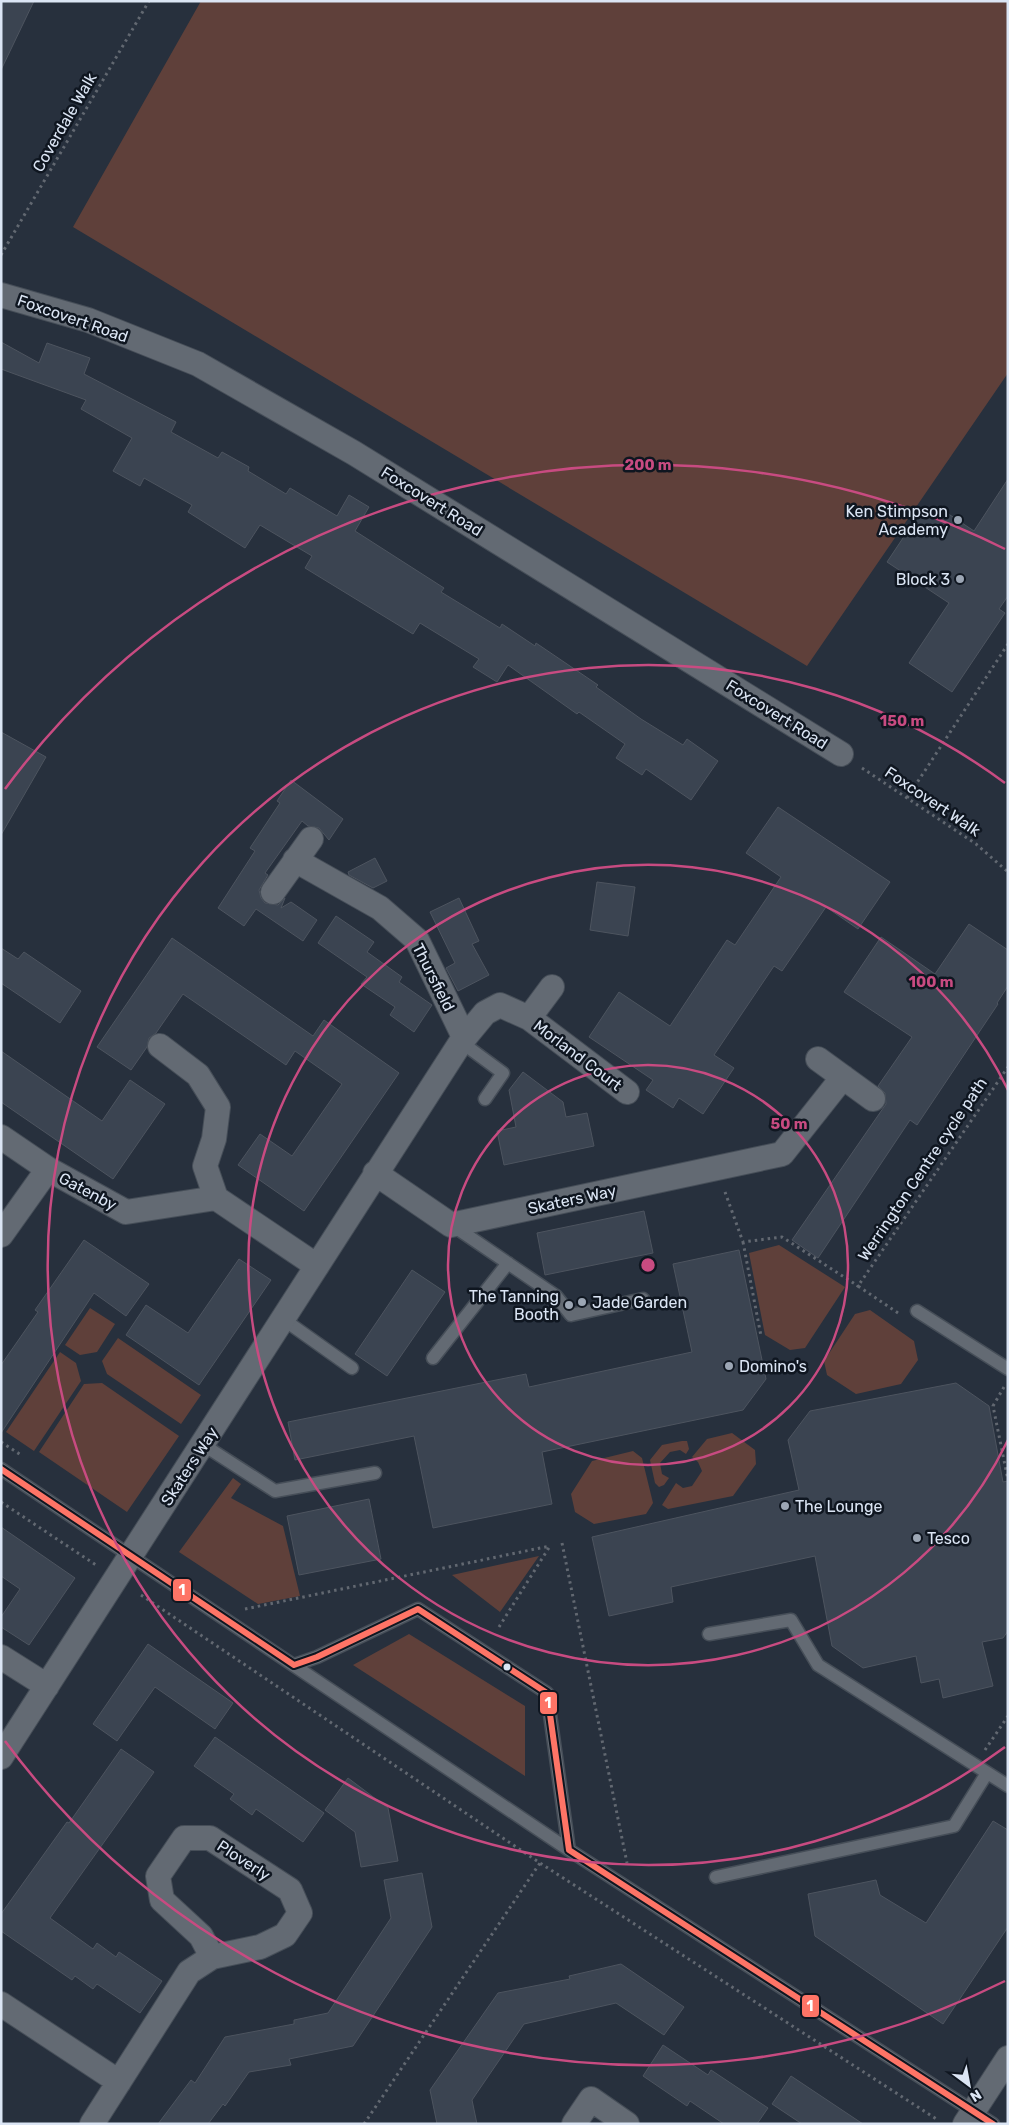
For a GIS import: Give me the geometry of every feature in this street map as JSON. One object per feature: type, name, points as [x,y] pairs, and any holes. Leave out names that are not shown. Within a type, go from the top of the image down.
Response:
[{"type":"street","name":"Foxcovert Road","points":[[1,295],[88,320],[198,364],[354,453],[841,754]]},
{"type":"street","points":[[273,892],[311,839]]},
{"type":"street","name":"Thursfield","points":[[295,860],[380,908],[417,940],[462,1040]]},
{"type":"street","name":"Morland Court","points":[[529,1018],[552,987]]},
{"type":"street","name":"Skaters Way","points":[[1,1757],[462,1040],[485,1013],[500,1005]]},
{"type":"street","name":"Morland Court","points":[[500,1005],[529,1018],[627,1092]]},
{"type":"street","points":[[160,1046],[198,1075],[218,1107],[214,1139],[206,1166],[216,1198],[317,1266]]},
{"type":"street","points":[[818,1058],[873,1099]]},
{"type":"street","name":"Skaters Way","points":[[451,1225],[782,1154],[843,1077]]},
{"type":"street","name":"Gatenby","points":[[1,1137],[48,1169],[126,1212],[216,1198]]},
{"type":"street","name":"Gatenby","points":[[1,1235],[48,1169]]},
{"type":"street","points":[[376,1173],[451,1225]]},
{"type":"street","points":[[1,1657],[47,1686]]},
{"type":"street","name":"Ploverly","points":[[92,2124],[189,1972],[212,1956],[260,1947],[285,1935],[300,1913],[290,1890],[210,1838],[184,1838],[158,1876],[162,1900],[201,1936],[212,1956]]},
{"type":"street","points":[[1,2004],[119,2082]]},
{"type":"street","points":[[969,2117],[1008,2058]]},
{"type":"street","points":[[574,2124],[590,2099],[627,2124]]},
{"type":"lane","points":[[462,1040],[503,1073],[486,1099]]},
{"type":"lane","points":[[451,1225],[556,1296],[571,1315],[643,1299]]},
{"type":"lane","points":[[433,1358],[508,1263]]},
{"type":"lane","points":[[917,1311],[1008,1369]]},
{"type":"lane","points":[[283,1319],[352,1368]]},
{"type":"lane","points":[[202,1444],[275,1491],[375,1473]]},
{"type":"lane","points":[[1,1469],[969,2117],[993,2124]]},
{"type":"lane","points":[[294,1665],[317,1657],[418,1609],[547,1693],[569,1850]]},
{"type":"lane","points":[[709,1634],[791,1620],[818,1665],[1008,1786]]},
{"type":"lane","points":[[716,1877],[954,1826],[987,1773]]},
{"type":"path","name":"Coverdale Walk","points":[[1,255],[149,1]]},
{"type":"path","points":[[907,798],[1008,644]]},
{"type":"path","name":"Foxcovert Walk","points":[[841,754],[976,844],[1008,872]]},
{"type":"path","name":"Werrington Centre cycle path","points":[[743,1242],[782,1237],[857,1288],[1008,1067]]},
{"type":"path","points":[[716,1168],[743,1242],[761,1336]]},
{"type":"path","points":[[1006,1384],[994,1406],[1008,1480]]},
{"type":"path","points":[[1,1502],[99,1567]]},
{"type":"path","points":[[562,1543],[627,1863]]},
{"type":"path","points":[[245,1609],[550,1546],[499,1627]]},
{"type":"path","points":[[141,1595],[540,1863],[938,2120]]},
{"type":"path","points":[[976,1765],[1008,1716]]},
{"type":"path","points":[[364,2124],[540,1863]]},
{"type":"shaded area","points":[[201,1],[1008,1],[1008,373],[807,666],[73,227]]},
{"type":"shaded area","points":[[779,1245],[845,1287],[805,1348],[790,1350],[765,1335],[749,1253]]},
{"type":"shaded area","points":[[90,1308],[115,1324],[97,1352],[80,1355],[65,1345]]},
{"type":"shaded area","points":[[870,1310],[914,1341],[918,1360],[901,1384],[856,1394],[827,1375],[824,1361],[855,1314]]},
{"type":"shaded area","points":[[118,1338],[201,1395],[181,1424],[107,1374],[102,1361]]},
{"type":"shaded area","points":[[60,1352],[76,1363],[81,1381],[34,1451],[6,1432]]},
{"type":"shaded area","points":[[102,1383],[179,1436],[127,1512],[39,1452],[84,1384]]},
{"type":"shaded area","points":[[732,1433],[755,1450],[756,1464],[733,1496],[668,1509],[662,1505],[676,1483],[683,1488],[692,1486],[702,1471],[698,1462],[692,1457],[707,1439]]},
{"type":"shaded area","points":[[687,1441],[689,1449],[686,1454],[680,1450],[670,1452],[660,1463],[662,1474],[669,1478],[664,1485],[659,1487],[655,1483],[650,1460],[662,1445]]},
{"type":"shaded area","points":[[633,1451],[642,1458],[653,1503],[646,1514],[594,1524],[575,1512],[571,1494],[592,1461]]},
{"type":"shaded area","points":[[233,1478],[241,1484],[231,1498],[283,1526],[300,1596],[258,1604],[179,1552]]},
{"type":"shaded area","points":[[539,1556],[500,1612],[452,1575]]},
{"type":"shaded area","points":[[409,1634],[525,1706],[525,1776],[353,1665]]},
{"type":"building","points":[[1,1],[34,1],[1,70]]},
{"type":"building","points":[[1,342],[39,363],[47,343],[90,358],[84,374],[176,422],[171,432],[218,458],[222,452],[249,467],[248,471],[286,494],[290,488],[337,516],[349,495],[369,507],[355,531],[444,588],[441,592],[500,628],[502,624],[535,646],[536,643],[598,685],[596,687],[641,719],[683,745],[687,739],[718,761],[691,800],[646,769],[642,775],[616,758],[625,744],[579,712],[577,714],[508,665],[497,682],[473,667],[479,659],[420,623],[413,634],[305,568],[312,556],[260,525],[245,548],[188,512],[192,505],[144,478],[140,486],[113,471],[132,438],[81,409],[86,400],[1,369]]},
{"type":"building","name":"Block 3","points":[[1008,479],[1008,596],[999,609],[1005,613],[952,692],[909,663],[949,603],[887,562],[923,508],[932,515],[938,507],[974,531]]},
{"type":"building","points":[[1,732],[46,757],[1,835]]},
{"type":"building","points":[[291,780],[343,819],[329,840],[319,828],[308,826],[302,821],[265,873],[268,875],[259,890],[261,898],[265,903],[278,905],[285,898],[281,908],[291,902],[317,920],[303,941],[256,909],[244,926],[218,908],[255,851],[250,848],[280,803],[277,801]]},
{"type":"building","points":[[778,807],[890,882],[858,929],[826,907],[782,971],[774,966],[714,1055],[734,1068],[703,1114],[679,1098],[673,1108],[646,1090],[653,1080],[589,1037],[619,992],[670,1026],[727,940],[735,945],[781,877],[746,853]]},
{"type":"building","points":[[375,858],[387,881],[373,888],[349,875],[348,872]]},
{"type":"building","points":[[597,882],[635,887],[628,936],[590,930]]},
{"type":"building","points":[[459,898],[479,941],[472,944],[489,975],[458,991],[446,968],[455,963],[430,912]]},
{"type":"building","points":[[336,916],[374,942],[367,952],[402,977],[399,982],[432,1005],[414,1032],[390,1015],[395,1007],[361,984],[367,977],[318,943]]},
{"type":"building","points":[[969,924],[1008,950],[1008,986],[917,1125],[910,1120],[818,1258],[792,1240],[886,1104],[885,1093],[878,1086],[912,1037],[844,992],[881,937],[935,974]]},
{"type":"building","points":[[172,938],[313,1036],[324,1020],[399,1073],[304,1211],[238,1165],[260,1134],[292,1156],[342,1084],[295,1051],[286,1065],[183,994],[156,1033],[149,1038],[147,1047],[131,1070],[97,1047]]},
{"type":"building","points":[[1,948],[18,959],[24,952],[81,991],[60,1023],[1,983]]},
{"type":"building","points":[[1,1051],[102,1121],[130,1080],[165,1104],[113,1179],[1,1102]]},
{"type":"building","points":[[523,1072],[563,1102],[566,1117],[587,1113],[594,1146],[504,1165],[497,1131],[516,1127],[509,1090]]},
{"type":"building","points":[[644,1211],[653,1253],[545,1275],[537,1233]]},
{"type":"building","points":[[84,1240],[149,1284],[126,1316],[94,1293],[1,1433],[1,1365],[38,1312],[35,1310]]},
{"type":"building","points":[[739,1250],[766,1379],[743,1410],[542,1452],[552,1504],[433,1528],[414,1436],[295,1460],[288,1422],[526,1374],[529,1387],[692,1352],[673,1264]]},
{"type":"building","points":[[239,1259],[271,1280],[199,1385],[126,1335],[146,1305],[188,1333]]},
{"type":"building","points":[[412,1270],[445,1292],[387,1376],[355,1354]]},
{"type":"building","name":"Tesco","points":[[956,1383],[989,1406],[1003,1482],[1008,1481],[1008,1631],[1003,1638],[982,1642],[993,1686],[943,1698],[939,1679],[921,1683],[916,1656],[863,1668],[832,1646],[815,1556],[671,1587],[673,1602],[609,1616],[592,1537],[799,1490],[788,1440],[810,1411]]},
{"type":"building","points":[[369,1499],[381,1559],[299,1575],[287,1516]]},
{"type":"building","points":[[1,1527],[75,1578],[29,1645],[1,1627],[1,1617],[20,1589],[1,1576]]},
{"type":"building","points":[[148,1644],[233,1703],[215,1729],[155,1687],[117,1741],[93,1724]]},
{"type":"building","points":[[215,1737],[324,1813],[303,1842],[256,1809],[252,1815],[230,1799],[234,1794],[194,1766]]},
{"type":"building","points":[[121,1749],[154,1772],[50,1918],[93,1949],[97,1943],[116,1957],[119,1952],[162,1981],[140,2013],[97,1984],[93,1989],[75,1976],[72,1980],[1,1931],[1,1914]]},
{"type":"building","points":[[348,1778],[388,1808],[398,1861],[361,1867],[355,1832],[325,1810]]},
{"type":"building","points":[[993,1821],[1008,1830],[1008,1927],[943,2024],[815,1936],[808,1894],[876,1880],[880,1895],[926,1923]]},
{"type":"building","points":[[422,1873],[432,1927],[353,2046],[289,2059],[291,2065],[249,2072],[225,2106],[223,2104],[208,2124],[158,2124],[191,2080],[195,2083],[225,2037],[294,2024],[294,2020],[328,2013],[391,1918],[384,1880]]},
{"type":"building","points":[[621,1964],[684,2007],[664,2035],[616,2003],[524,2024],[472,2100],[477,2124],[437,2124],[430,2090],[498,1993],[570,1979],[569,1976]]},
{"type":"building","points":[[663,2045],[708,2075],[711,2070],[768,2108],[757,2124],[724,2124],[690,2101],[687,2106],[643,2076]]},
{"type":"building","points":[[791,2076],[863,2124],[802,2124],[772,2104]]},
{"type":"transit line","name":"1","points":[[1,1469],[294,1665],[317,1657],[418,1609],[547,1693],[569,1850],[993,2124]]},
{"type":"place","name":"Ken Stimpson Academy","points":[[958,520]]},
{"type":"place","name":"Block 3","points":[[960,579]]},
{"type":"place","name":"Jade Garden","points":[[582,1302]]},
{"type":"place","name":"The Tanning Booth","points":[[569,1305]]},
{"type":"place","name":"Domino's","points":[[729,1366]]},
{"type":"place","name":"The Lounge","points":[[785,1506]]},
{"type":"place","name":"Tesco","points":[[917,1538]]}]
